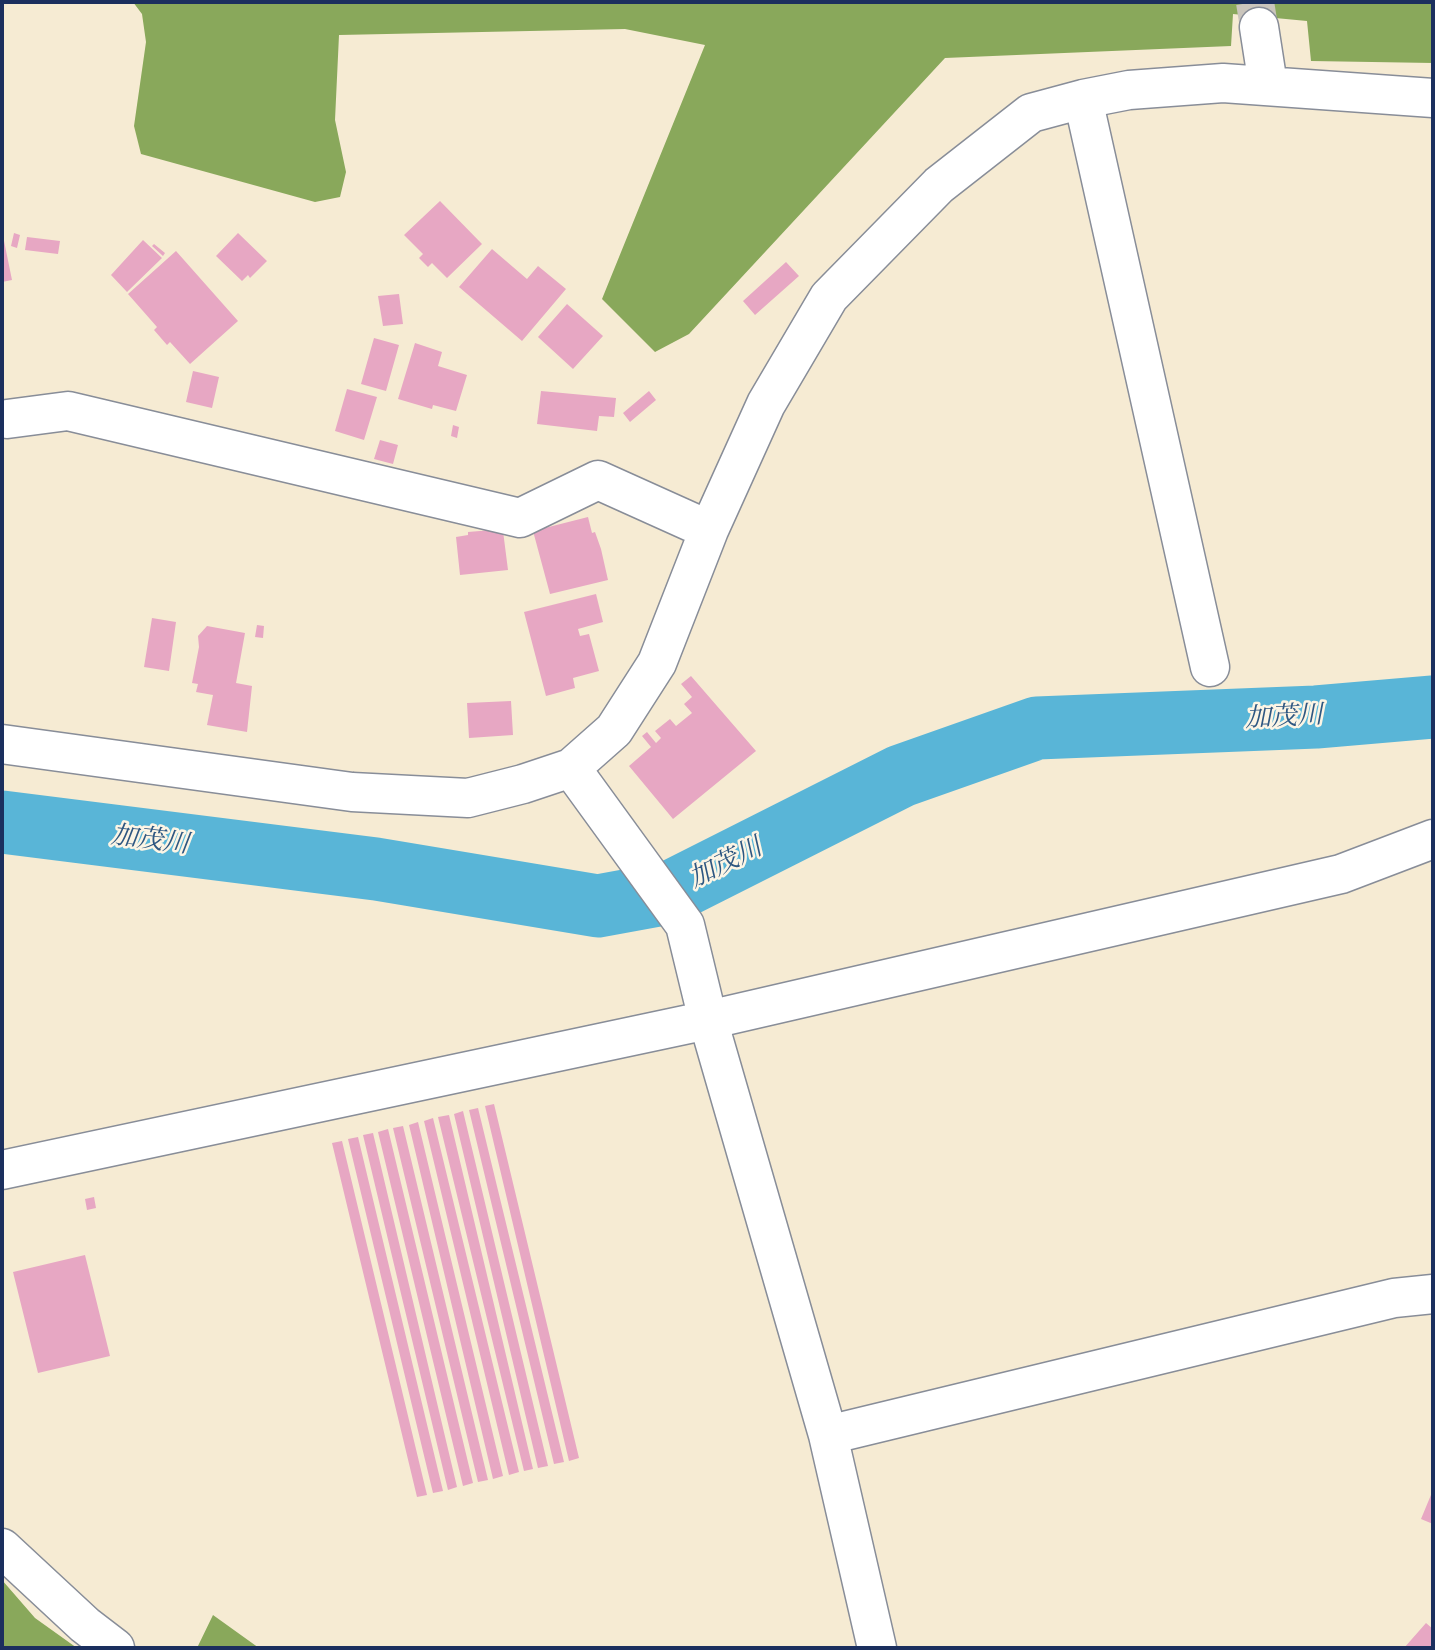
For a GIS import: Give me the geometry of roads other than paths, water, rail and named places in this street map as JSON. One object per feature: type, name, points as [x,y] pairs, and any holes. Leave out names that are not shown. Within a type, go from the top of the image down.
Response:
[{"type":"street","points":[[1259,27],[1268,85]]},
{"type":"street","points":[[2,744],[352,792],[468,798],[571,768],[614,730],[657,663],[709,530],[766,404],[829,297],[939,186],[1000,137],[1031,113],[1129,90],[1223,83],[1433,98]]},
{"type":"street","points":[[1083,99],[1210,667]]},
{"type":"street","points":[[3,420],[68,411],[520,518],[598,480],[709,530]]},
{"type":"street","points":[[571,768],[685,925],[708,1020],[828,1435],[877,1648]]},
{"type":"street","points":[[2,1170],[708,1020],[1341,874],[1433,839]]},
{"type":"street","points":[[828,1435],[1394,1298],[1433,1294]]},
{"type":"street","points":[[2,1548],[85,1625],[115,1648]]},
{"type":"waterway","name":"加茂川","points":[[2,822],[376,869],[598,906],[669,893],[901,776],[1037,728],[1316,717],[1433,707]]},
{"type":"tunnel","points":[[1255,2],[1259,27]]}]
